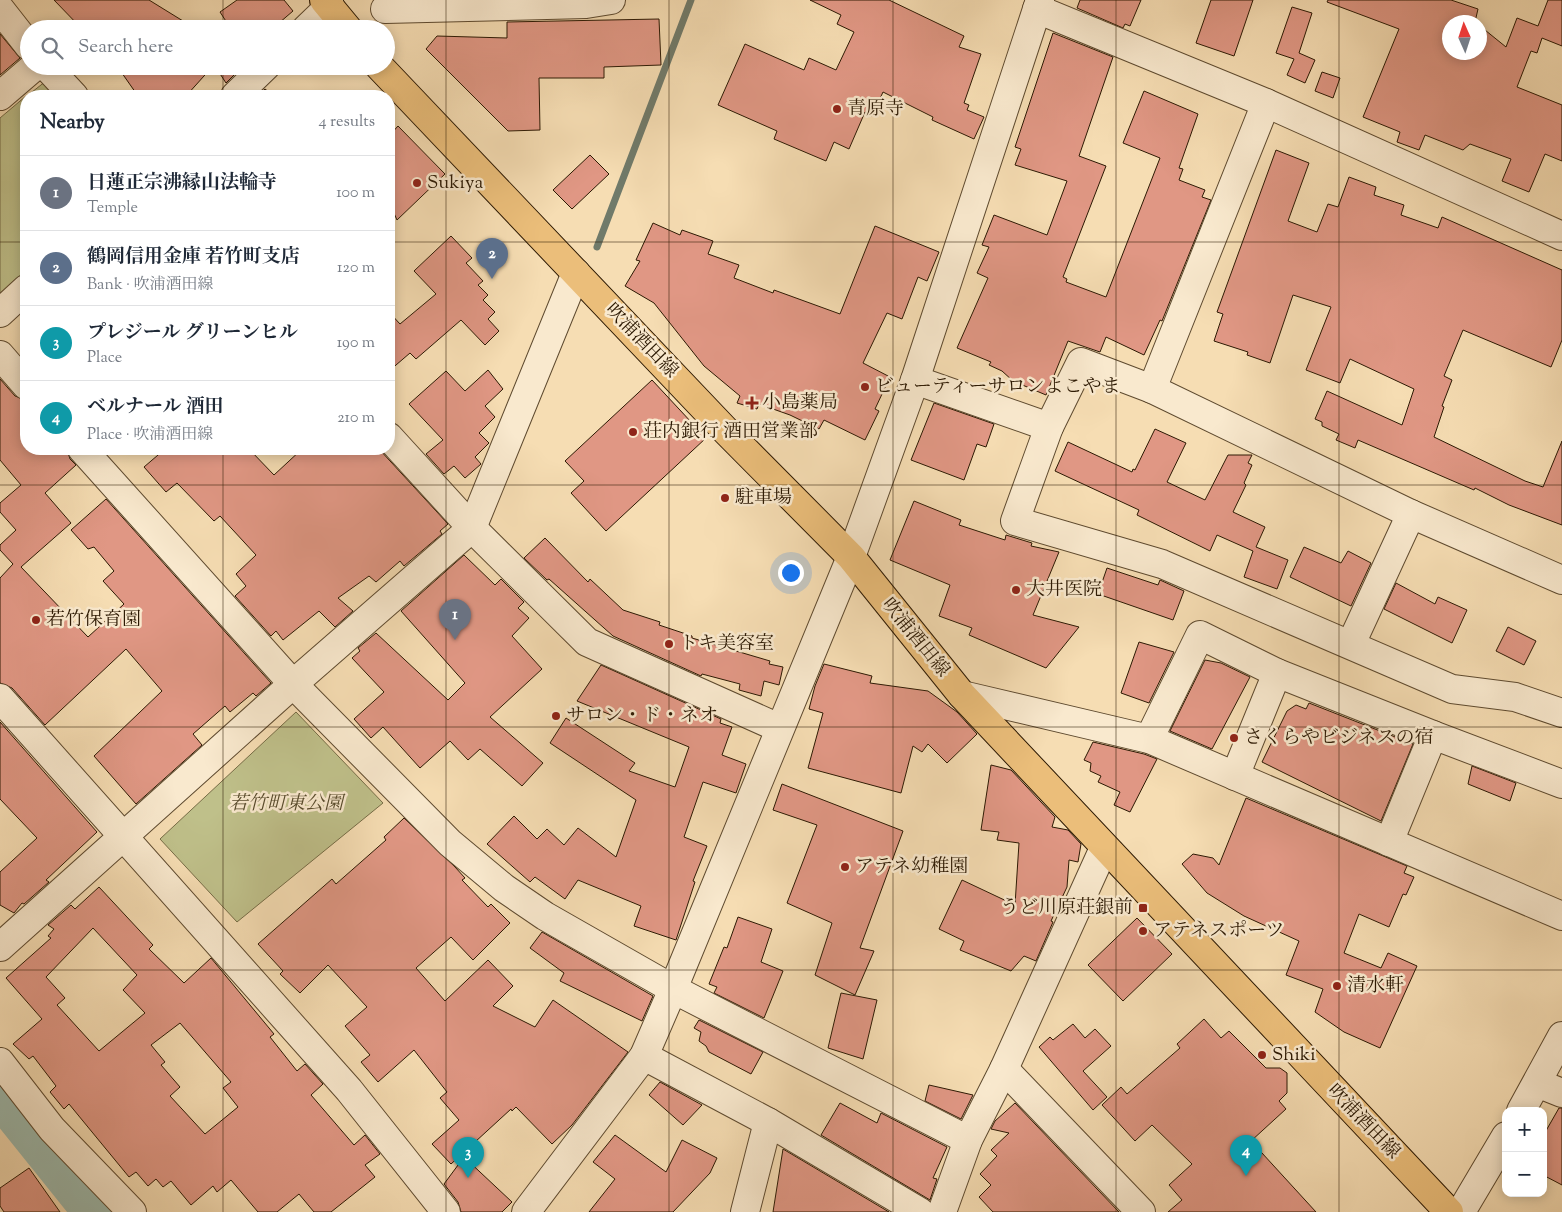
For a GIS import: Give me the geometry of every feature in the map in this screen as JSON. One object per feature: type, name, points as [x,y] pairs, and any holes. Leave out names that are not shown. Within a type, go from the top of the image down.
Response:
[{"type":"main road","points":[[327,3],[341,20]]},
{"type":"main road","name":"吹浦酒田線","points":[[388,75],[727,432],[851,557],[962,695],[1104,848],[1449,1212]]},
{"type":"street","points":[[385,13],[594,1]]},
{"type":"street","points":[[313,20],[327,3]]},
{"type":"street","points":[[526,1212],[644,1056],[673,989],[851,557],[915,380],[1039,4],[1266,103],[1562,236]]},
{"type":"street","points":[[0,9],[20,35]]},
{"type":"street","points":[[0,96],[24,75]]},
{"type":"street","points":[[54,75],[68,90]]},
{"type":"street","points":[[241,90],[257,75]]},
{"type":"street","points":[[1152,389],[1266,103]]},
{"type":"street","points":[[0,947],[293,684],[472,528],[576,273]]},
{"type":"street","points":[[0,313],[20,295]]},
{"type":"street","points":[[0,355],[20,378]]},
{"type":"street","points":[[1562,580],[1411,514],[1152,389],[1081,362],[1049,427],[1015,521],[1162,564],[1452,689],[1515,696],[1562,713]]},
{"type":"street","points":[[915,380],[1049,427]]},
{"type":"street","points":[[395,444],[472,528],[587,642],[779,728]]},
{"type":"street","points":[[87,455],[293,684],[450,843],[504,888],[545,916],[673,989],[968,1140]]},
{"type":"street","points":[[1351,644],[1411,514]]},
{"type":"street","points":[[1149,739],[1200,634],[1277,673],[1562,784]]},
{"type":"street","points":[[1235,776],[1277,673]]},
{"type":"street","points":[[962,695],[1149,739],[1562,916]]},
{"type":"street","points":[[0,698],[349,1090],[446,1212]]},
{"type":"street","points":[[1389,842],[1433,735]]},
{"type":"street","points":[[942,1212],[968,1140],[1004,1069],[1104,848]]},
{"type":"street","points":[[1523,1107],[1562,1036]]},
{"type":"street","points":[[644,1056],[768,1122],[920,1212]]},
{"type":"street","points":[[0,1062],[52,1129],[132,1212]]},
{"type":"street","points":[[1004,1069],[1141,1212]]},
{"type":"street","points":[[1537,1083],[1562,1093]]},
{"type":"street","points":[[744,1212],[768,1122]]},
{"type":"street","points":[[1461,1212],[1502,1143]]},
{"type":"green space","points":[[46,81],[54,90],[35,90]]},
{"type":"green space","points":[[20,101],[20,276],[0,295],[0,118]]},
{"type":"green space","name":"若竹町東公園","points":[[296,712],[383,803],[237,922],[160,839]]},
{"type":"building","points":[[54,0],[149,0],[181,20],[73,20]]},
{"type":"building","points":[[237,0],[284,0],[293,11],[282,20],[225,20],[220,12]]},
{"type":"building","points":[[810,0],[889,0],[964,36],[959,47],[981,54],[964,103],[969,105],[967,110],[984,117],[974,139],[932,120],[933,117],[883,92],[872,116],[865,112],[849,149],[834,142],[826,161],[774,139],[777,131],[718,105],[745,44],[804,70],[809,58],[836,70],[854,32],[837,24],[841,15]]},
{"type":"building","points":[[1080,0],[1141,0],[1130,26],[1125,24],[1123,28],[1077,8]]},
{"type":"building","points":[[1211,0],[1253,0],[1234,56],[1196,43]]},
{"type":"building","points":[[1328,0],[1451,0],[1478,9],[1477,15],[1442,15],[1442,60],[1487,60],[1487,32],[1506,47],[1517,18],[1538,26],[1548,0],[1562,0],[1562,46],[1542,38],[1537,53],[1531,51],[1517,87],[1562,105],[1562,161],[1545,154],[1529,192],[1502,181],[1511,159],[1470,144],[1463,150],[1425,135],[1419,150],[1397,142],[1400,132],[1363,117],[1399,29],[1327,2]]},
{"type":"building","points":[[1292,7],[1312,13],[1299,53],[1315,60],[1305,83],[1287,75],[1294,59],[1276,53]]},
{"type":"building","points":[[659,19],[661,65],[604,67],[604,78],[539,78],[540,130],[508,131],[426,49],[437,36],[507,38],[507,22]]},
{"type":"building","points":[[1053,33],[1113,57],[1079,156],[1106,166],[1063,277],[1067,279],[1066,282],[1106,297],[1160,158],[1123,143],[1144,91],[1198,114],[1179,168],[1183,169],[1179,180],[1205,190],[1202,197],[1211,200],[1162,321],[1160,320],[1144,355],[1106,337],[1100,352],[1068,341],[1046,395],[1013,381],[1002,371],[989,365],[991,362],[957,348],[988,278],[977,273],[989,247],[982,245],[994,215],[1047,235],[1067,181],[1015,165],[1021,149],[1015,147]]},
{"type":"building","points":[[0,34],[20,58],[0,75]]},
{"type":"building","points":[[1322,72],[1340,78],[1333,98],[1315,91]]},
{"type":"building","points":[[123,75],[205,75],[191,90],[134,90]]},
{"type":"building","points":[[221,75],[234,75],[226,83]]},
{"type":"building","points":[[398,126],[445,174],[397,220],[395,216],[395,129]]},
{"type":"building","points":[[1276,150],[1309,163],[1288,221],[1317,232],[1328,204],[1338,207],[1349,177],[1376,187],[1374,195],[1404,205],[1401,215],[1438,228],[1442,217],[1562,270],[1562,340],[1551,367],[1463,330],[1444,376],[1452,380],[1442,406],[1444,407],[1434,437],[1525,481],[1543,487],[1562,441],[1562,525],[1509,505],[1475,488],[1474,490],[1358,440],[1355,448],[1336,440],[1339,434],[1322,426],[1322,422],[1315,419],[1327,391],[1402,425],[1414,389],[1350,359],[1340,383],[1306,370],[1331,307],[1293,295],[1270,363],[1247,355],[1248,352],[1214,341],[1223,314],[1217,312]]},
{"type":"building","points":[[590,155],[609,174],[572,209],[553,190]]},
{"type":"building","points":[[653,223],[680,235],[682,230],[713,241],[708,254],[739,265],[734,278],[773,293],[774,290],[840,314],[875,226],[939,252],[927,281],[918,277],[902,319],[887,313],[863,363],[890,377],[875,409],[879,411],[865,440],[824,420],[819,429],[790,415],[759,404],[757,409],[737,403],[740,396],[704,366],[654,303],[625,286],[640,261],[636,260]]},
{"type":"building","points":[[451,236],[472,258],[466,263],[483,281],[478,285],[488,295],[483,300],[495,312],[488,319],[499,331],[485,345],[461,320],[416,359],[410,353],[395,366],[395,319],[400,324],[436,294],[414,271]]},
{"type":"building","points":[[488,370],[503,389],[485,406],[495,417],[479,433],[489,443],[475,457],[481,464],[465,478],[454,466],[444,474],[426,454],[443,440],[409,404],[446,371],[465,391]]},
{"type":"building","points":[[0,379],[15,396],[20,398],[20,455],[69,455],[76,465],[45,493],[71,523],[21,567],[88,637],[124,604],[103,581],[114,571],[94,547],[88,549],[71,530],[106,499],[271,683],[256,696],[253,693],[230,712],[225,706],[193,734],[202,745],[136,804],[94,756],[162,691],[126,649],[45,725],[12,688],[0,683],[0,578],[13,564],[0,550],[0,545],[16,530],[0,512],[0,503],[21,485],[0,460]]},
{"type":"building","points":[[652,380],[706,438],[606,531],[571,493],[584,481],[565,461]]},
{"type":"building","points":[[934,403],[994,424],[986,447],[977,444],[964,480],[911,460]]},
{"type":"building","points":[[1155,429],[1186,443],[1167,482],[1205,500],[1228,455],[1252,455],[1248,463],[1252,465],[1244,483],[1246,485],[1233,512],[1265,527],[1256,547],[1288,560],[1277,589],[1244,577],[1253,551],[1217,535],[1210,551],[1137,515],[1139,510],[1055,471],[1068,442],[1132,472],[1133,469],[1135,470]]},
{"type":"building","points":[[158,455],[255,455],[274,475],[296,455],[385,455],[448,524],[440,531],[442,534],[404,566],[400,561],[376,582],[369,576],[338,598],[353,611],[335,627],[319,611],[283,640],[276,631],[271,636],[235,596],[246,586],[236,574],[256,555],[220,516],[214,521],[177,483],[166,492],[144,467]]},
{"type":"building","points":[[914,501],[961,520],[959,525],[1005,540],[1006,535],[1032,543],[1031,546],[1059,552],[1033,615],[1079,627],[1046,668],[969,635],[972,628],[939,616],[950,585],[890,560]]},
{"type":"building","points":[[545,538],[588,582],[590,579],[623,610],[660,622],[659,625],[692,636],[692,638],[770,661],[769,664],[783,667],[779,685],[764,681],[761,696],[739,690],[740,684],[702,674],[701,676],[613,636],[524,558]]},
{"type":"building","points":[[1304,547],[1341,563],[1348,551],[1371,563],[1351,606],[1290,577]]},
{"type":"building","points":[[464,555],[495,585],[501,579],[524,602],[518,608],[529,618],[512,636],[542,669],[490,717],[543,763],[522,786],[480,749],[468,760],[450,741],[420,768],[383,727],[371,738],[354,719],[384,692],[352,658],[360,651],[358,648],[376,633],[448,700],[465,683],[401,611]]},
{"type":"building","points":[[1107,568],[1158,585],[1160,580],[1184,591],[1173,620],[1098,594]]},
{"type":"building","points":[[1396,583],[1435,604],[1438,597],[1467,610],[1452,643],[1384,609]]},
{"type":"building","points":[[1508,627],[1536,641],[1524,665],[1496,651]]},
{"type":"building","points":[[1139,642],[1174,652],[1149,703],[1121,693]]},
{"type":"building","points":[[1205,660],[1221,663],[1250,677],[1212,749],[1170,731]]},
{"type":"building","points":[[824,664],[872,676],[870,683],[928,691],[957,712],[977,734],[947,763],[928,744],[922,752],[913,746],[901,793],[808,768],[823,713],[809,709],[815,686]]},
{"type":"building","points":[[601,665],[721,719],[720,723],[732,727],[722,755],[746,764],[736,793],[703,782],[684,837],[707,846],[693,881],[695,882],[676,940],[634,926],[641,906],[578,880],[565,899],[535,877],[530,882],[487,844],[514,816],[537,839],[547,829],[564,845],[578,828],[616,857],[636,800],[550,743],[566,718],[635,763],[629,771],[675,787],[689,747],[577,701]]},
{"type":"building","points":[[1309,703],[1413,744],[1381,821],[1262,762],[1287,711],[1296,705],[1306,709]]},
{"type":"building","points":[[0,722],[97,832],[46,880],[49,882],[24,904],[22,903],[14,913],[0,905],[0,872],[37,838],[0,799]]},
{"type":"building","points":[[1093,742],[1157,759],[1130,812],[1114,805],[1120,792],[1098,782],[1101,776],[1090,771],[1091,763],[1084,760]]},
{"type":"building","points":[[991,765],[1011,770],[1055,817],[1052,827],[1068,830],[1081,844],[1078,862],[1069,860],[1067,887],[1051,921],[1053,922],[1036,961],[1024,956],[1011,971],[960,950],[964,941],[939,929],[962,880],[1015,905],[1019,843],[997,840],[999,832],[981,830]]},
{"type":"building","points":[[1472,766],[1516,783],[1510,801],[1468,784]]},
{"type":"building","name":"アテネ幼稚園","points":[[782,784],[903,831],[860,948],[874,951],[855,995],[815,975],[832,923],[787,903],[817,825],[773,810]]},
{"type":"building","points":[[1246,798],[1407,866],[1404,873],[1414,877],[1406,895],[1403,894],[1389,927],[1359,914],[1344,953],[1381,968],[1388,953],[1417,966],[1380,1048],[1344,1032],[1315,1012],[1323,989],[1286,975],[1299,941],[1244,916],[1207,893],[1182,864],[1193,854],[1213,858],[1219,865]]},
{"type":"building","points":[[404,818],[455,867],[465,878],[462,880],[488,907],[491,904],[510,923],[473,960],[451,937],[416,968],[445,1001],[488,960],[513,986],[493,1006],[535,1027],[553,1000],[628,1052],[572,1125],[552,1144],[516,1107],[512,1111],[511,1109],[451,1164],[432,1144],[459,1120],[440,1098],[447,1092],[414,1050],[378,1082],[361,1062],[370,1055],[345,1026],[367,1007],[328,965],[300,993],[280,974],[283,971],[258,944],[332,879],[336,884],[386,840],[384,837]]},
{"type":"building","points":[[99,887],[153,945],[149,949],[184,983],[211,958],[274,1034],[270,1037],[297,1071],[305,1064],[323,1084],[311,1095],[354,1145],[365,1135],[380,1154],[365,1165],[375,1177],[331,1212],[314,1212],[299,1194],[277,1212],[258,1212],[231,1180],[217,1192],[213,1186],[191,1205],[171,1181],[163,1187],[156,1179],[148,1186],[136,1172],[129,1177],[69,1104],[64,1109],[50,1092],[56,1086],[33,1056],[29,1059],[13,1044],[42,1019],[6,978],[51,938],[48,936],[54,929],[48,925],[71,905],[75,909]],"holes":[[[93,928],[137,975],[123,990],[145,1013],[99,1051],[57,1005],[65,998],[46,977]],[[180,1023],[231,1082],[223,1088],[238,1107],[205,1134],[170,1096],[180,1087],[161,1065],[165,1062],[151,1045]]]},
{"type":"building","points":[[738,917],[772,929],[761,962],[783,971],[764,1018],[714,993],[717,987],[709,984],[724,947],[727,948]]},
{"type":"building","points":[[1137,918],[1172,954],[1123,1001],[1088,965]]},
{"type":"building","points":[[542,932],[653,996],[642,1021],[560,981],[564,973],[530,948]]},
{"type":"building","points":[[841,993],[877,1000],[863,1059],[828,1048]]},
{"type":"building","points":[[1204,1019],[1221,1038],[1229,1031],[1266,1068],[1280,1068],[1287,1073],[1287,1093],[1279,1101],[1286,1109],[1251,1141],[1316,1212],[1168,1212],[1182,1200],[1169,1185],[1192,1164],[1152,1125],[1135,1141],[1102,1105],[1121,1087],[1127,1094],[1180,1048],[1177,1044]]},
{"type":"building","points":[[699,1020],[763,1052],[751,1074],[709,1052],[706,1046],[699,1041],[701,1032],[694,1028]]},
{"type":"building","points":[[1073,1024],[1085,1038],[1095,1029],[1111,1046],[1083,1071],[1107,1097],[1093,1110],[1039,1047],[1050,1037],[1053,1040]]},
{"type":"building","points":[[660,1082],[702,1105],[683,1125],[649,1095]]},
{"type":"building","points":[[929,1085],[973,1095],[961,1119],[925,1101]]},
{"type":"building","points":[[840,1103],[877,1123],[881,1113],[947,1147],[933,1178],[937,1179],[930,1200],[821,1135]]},
{"type":"building","points":[[1015,1103],[1119,1212],[993,1212],[979,1197],[991,1185],[980,1174],[997,1156],[991,1150],[1009,1133],[991,1129],[995,1121]]},
{"type":"building","points":[[1559,1108],[1562,1108],[1562,1185],[1547,1177],[1547,1129]]},
{"type":"building","points":[[615,1135],[666,1172],[682,1140],[717,1158],[710,1173],[673,1212],[589,1212],[615,1179],[593,1162]]},
{"type":"building","points":[[783,1149],[889,1212],[773,1212]]},
{"type":"building","points":[[464,1157],[512,1202],[502,1212],[461,1212],[458,1202],[444,1184]]},
{"type":"building","points":[[29,1168],[60,1212],[4,1212],[0,1206],[0,1188]]},
{"type":"waterway","points":[[597,247],[691,0]]},
{"type":"waterway","points":[[0,1095],[94,1212]]},
{"type":"place","name":"青原寺","points":[[837,109]]},
{"type":"place","name":"Sukiya","points":[[417,183]]},
{"type":"place","name":"鶴岡信用金庫 若竹町支店","points":[[492,279]]},
{"type":"place","name":"ビューティーサロンよこやま","points":[[865,387]]},
{"type":"place","name":"小島薬局","points":[[752,403]]},
{"type":"place","name":"荘内銀行 酒田営業部","points":[[633,432]]},
{"type":"place","name":"駐車場","points":[[725,498]]},
{"type":"place","name":"大井医院","points":[[1016,590]]},
{"type":"place","name":"若竹保育園","points":[[36,620]]},
{"type":"place","name":"日蓮正宗沸縁山法輪寺","points":[[455,640]]},
{"type":"place","name":"トキ美容室","points":[[669,644]]},
{"type":"place","name":"サロン・ド・ネオ","points":[[556,716]]},
{"type":"place","name":"さくらやビジネスの宿","points":[[1234,738]]},
{"type":"place","name":"アテネ幼稚園","points":[[845,867]]},
{"type":"place","name":"うど川原荘銀前","points":[[1143,908]]},
{"type":"place","name":"アテネスポーツ","points":[[1143,931]]},
{"type":"place","name":"清水軒","points":[[1337,986]]},
{"type":"place","name":"Shiki","points":[[1262,1055]]},
{"type":"place","name":"ベルナール 酒田","points":[[1246,1176]]},
{"type":"place","name":"プレジール グリーンヒル","points":[[468,1178]]}]
